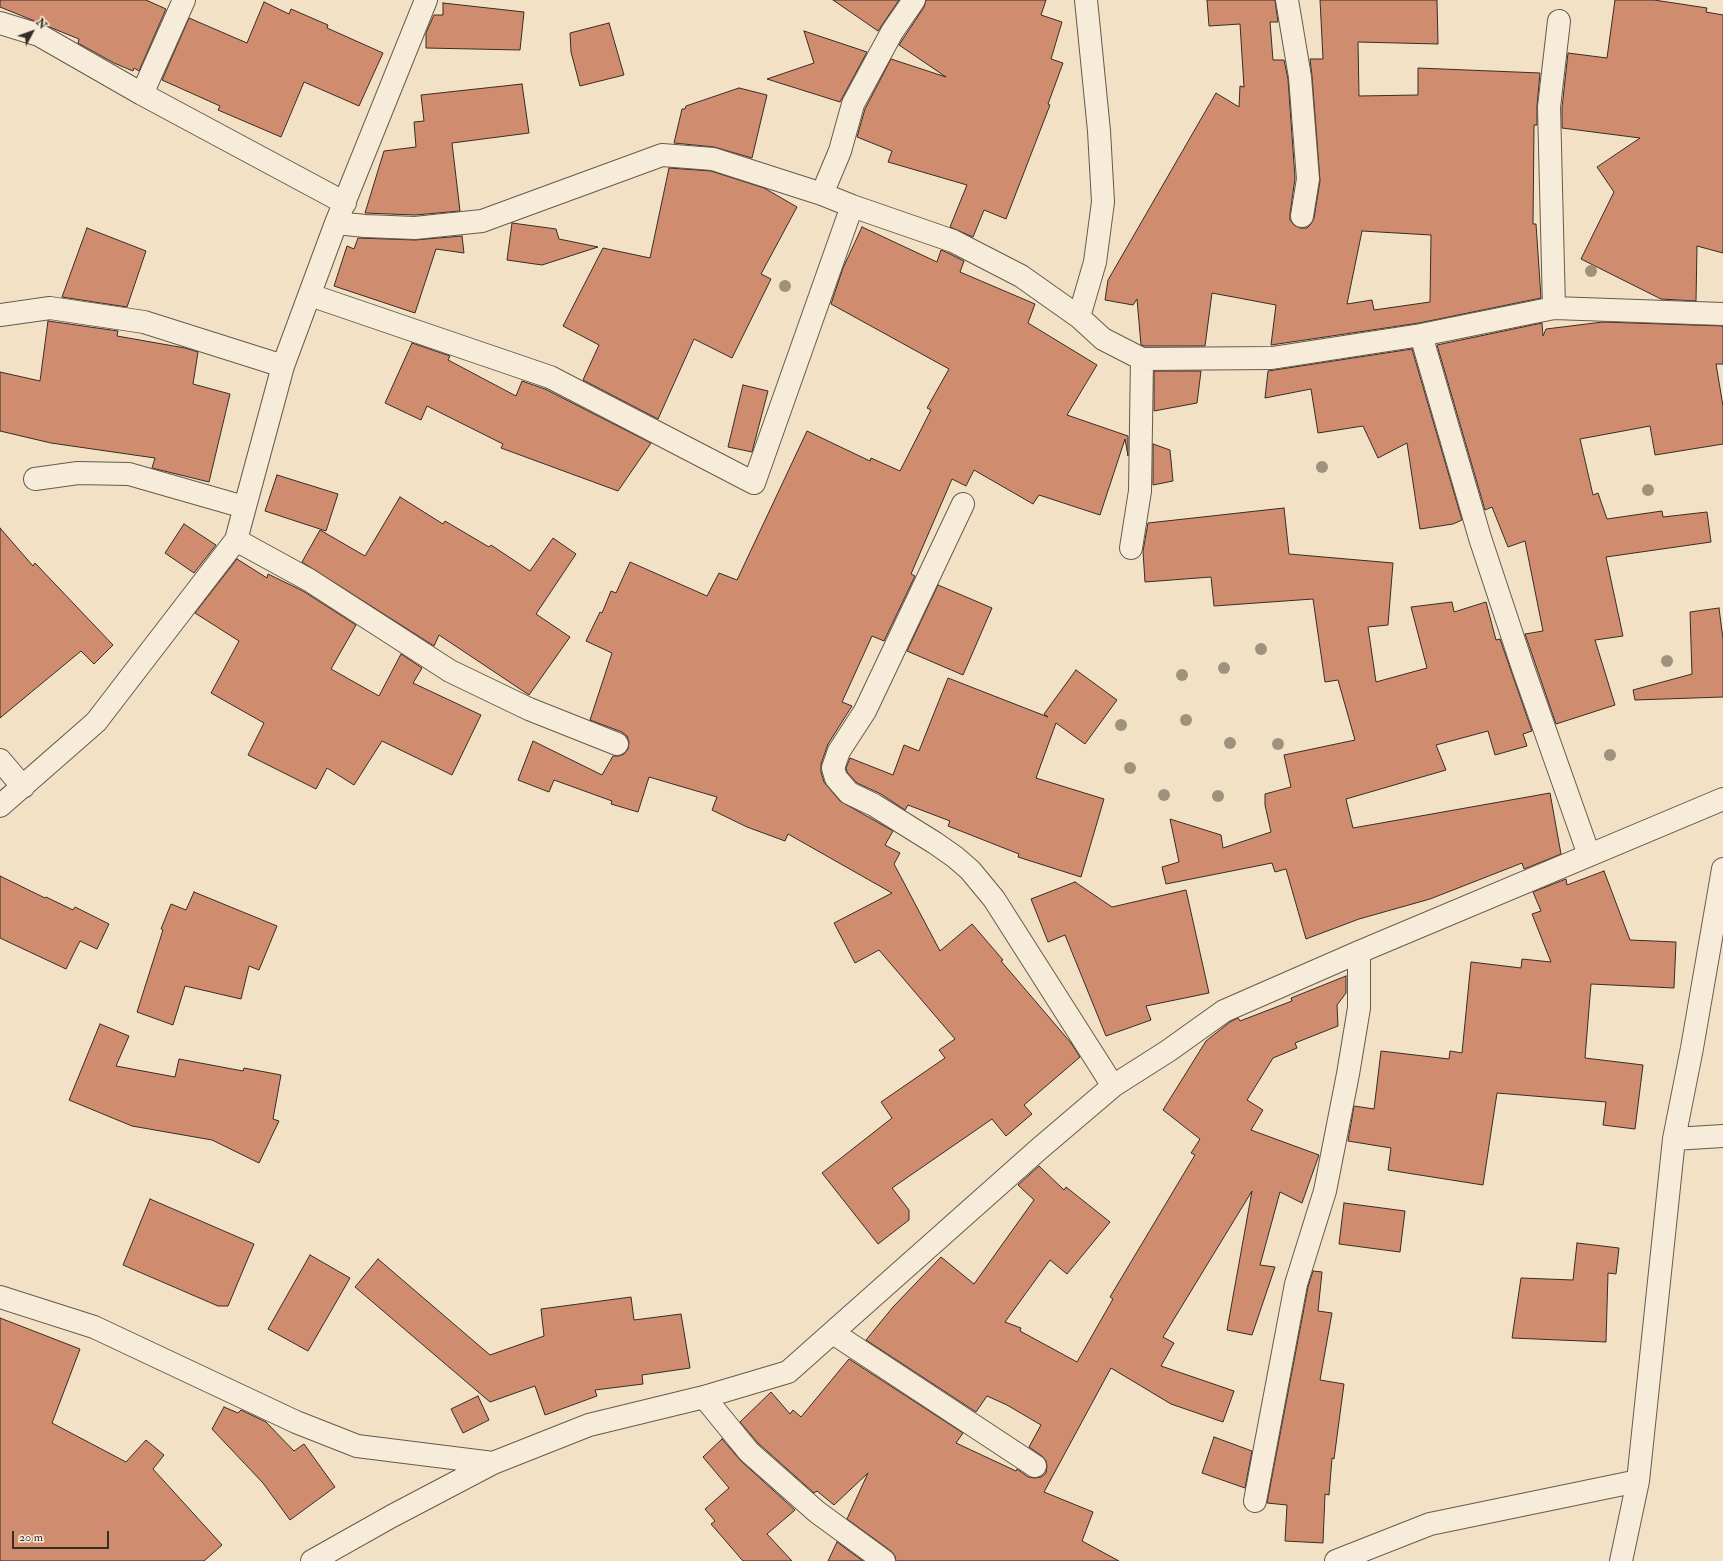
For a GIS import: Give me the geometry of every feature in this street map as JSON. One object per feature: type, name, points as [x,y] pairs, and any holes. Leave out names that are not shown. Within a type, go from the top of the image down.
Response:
[{"type":"street","points":[[142,94],[184,0]]},
{"type":"street","points":[[0,806],[96,722],[236,540],[283,366],[344,203],[426,0]]},
{"type":"street","points":[[822,194],[840,151],[853,104],[892,32],[914,0]]},
{"type":"street","points":[[1079,317],[1095,262],[1103,202],[1100,131],[1086,0]]},
{"type":"street","points":[[1287,0],[1300,78],[1308,179],[1302,216]]},
{"type":"street","points":[[1554,308],[1550,107],[1559,21]]},
{"type":"street","points":[[0,23],[39,35],[142,94],[344,203]]},
{"type":"street","points":[[336,224],[414,228],[482,221],[662,155],[713,159],[822,194],[852,206],[953,240],[1021,276],[1079,317],[1103,338],[1142,359],[1272,358],[1421,335],[1554,308],[1723,314]]},
{"type":"street","points":[[310,295],[550,377],[754,483],[852,206]]},
{"type":"street","points":[[0,315],[50,308],[144,322],[283,366]]},
{"type":"street","points":[[1421,335],[1480,538],[1523,668],[1589,855]]},
{"type":"street","points":[[1131,548],[1140,491],[1142,359]]},
{"type":"street","points":[[35,479],[78,473],[129,474],[244,507]]},
{"type":"street","points":[[963,504],[865,711],[839,751],[833,768],[836,778],[849,793],[874,805],[935,843],[970,870],[994,899],[1113,1086]]},
{"type":"street","points":[[236,540],[309,580],[450,671],[529,709],[617,744]]},
{"type":"street","points":[[0,760],[23,787]]},
{"type":"street","points":[[312,1561],[392,1516],[492,1463],[588,1424],[704,1397],[788,1372],[1038,1149],[1113,1086],[1168,1051],[1224,1011],[1359,952],[1723,799]]},
{"type":"street","points":[[1621,1561],[1638,1481],[1674,1139],[1719,917],[1723,869]]},
{"type":"street","points":[[1255,1501],[1296,1284],[1325,1191],[1348,1074],[1359,1008],[1359,952]]},
{"type":"street","points":[[1674,1139],[1723,1136]]},
{"type":"street","points":[[0,1297],[94,1327],[296,1422],[357,1446],[492,1463]]},
{"type":"street","points":[[833,1333],[1035,1466]]},
{"type":"street","points":[[704,1397],[750,1452],[816,1512],[884,1561]]},
{"type":"street","points":[[1336,1561],[1430,1524],[1638,1481]]},
{"type":"building","points":[[0,0],[146,0],[166,9],[139,71],[134,68],[133,71],[114,63],[78,43],[79,39],[0,7]]},
{"type":"building","points":[[833,0],[899,0],[878,31]]},
{"type":"building","points":[[926,0],[1046,0],[1041,15],[1062,22],[1051,59],[1063,63],[1048,104],[1050,105],[1006,219],[984,210],[973,237],[950,227],[967,185],[888,162],[892,151],[857,137],[865,109],[891,59],[946,77],[899,45],[924,7]]},
{"type":"building","points":[[1207,0],[1275,0],[1278,22],[1270,22],[1273,60],[1284,60],[1288,79],[1295,178],[1290,220],[1294,225],[1300,228],[1307,228],[1314,218],[1320,181],[1310,59],[1323,59],[1320,0],[1437,0],[1438,44],[1358,42],[1359,96],[1418,95],[1418,68],[1540,73],[1537,125],[1534,125],[1533,224],[1536,224],[1541,298],[1419,323],[1271,345],[1276,305],[1212,293],[1205,346],[1141,345],[1137,299],[1133,305],[1105,300],[1108,280],[1216,93],[1239,107],[1240,86],[1244,87],[1240,24],[1209,26]],"holes":[[[1362,231],[1431,235],[1430,302],[1374,310],[1372,300],[1347,304]]]},
{"type":"building","points":[[1615,0],[1654,0],[1707,8],[1706,12],[1723,15],[1723,253],[1697,246],[1696,301],[1661,299],[1581,259],[1614,192],[1597,167],[1640,138],[1562,128],[1562,108],[1568,53],[1607,58]]},
{"type":"building","points":[[264,2],[289,14],[291,9],[328,25],[327,28],[383,53],[359,106],[304,82],[281,137],[218,110],[220,106],[162,80],[189,18],[247,43]]},
{"type":"building","points":[[443,3],[524,12],[520,50],[426,48],[426,33],[434,15],[443,15]]},
{"type":"building","points":[[609,23],[624,75],[580,86],[571,52],[570,33]]},
{"type":"building","points":[[804,31],[867,52],[840,102],[767,79],[814,63]]},
{"type":"building","points":[[522,84],[529,133],[452,143],[460,211],[415,215],[365,213],[384,151],[416,147],[414,122],[424,121],[421,95]]},
{"type":"building","points":[[739,88],[767,95],[752,158],[714,147],[674,143],[682,109],[685,109],[686,106]]},
{"type":"building","points":[[669,168],[711,171],[764,188],[797,207],[761,274],[771,279],[732,358],[694,339],[658,419],[583,380],[599,345],[563,326],[603,248],[650,258]]},
{"type":"building","points":[[512,223],[556,229],[559,239],[598,247],[542,265],[507,260]]},
{"type":"building","points":[[862,227],[937,262],[941,250],[948,253],[964,261],[960,272],[1035,304],[1028,323],[1097,365],[1067,415],[1128,436],[1128,456],[1125,439],[1100,515],[1039,495],[1033,504],[974,470],[966,486],[952,479],[911,574],[915,576],[884,641],[872,636],[842,702],[852,706],[828,744],[821,764],[821,772],[824,782],[840,801],[893,831],[885,845],[900,853],[894,864],[940,951],[972,924],[1003,960],[1001,961],[1071,1043],[1080,1057],[1024,1105],[1032,1114],[1006,1136],[992,1119],[892,1188],[909,1210],[909,1220],[878,1244],[822,1173],[892,1118],[881,1102],[945,1058],[939,1050],[955,1039],[879,950],[855,963],[834,923],[892,893],[788,834],[785,841],[747,827],[712,810],[717,797],[649,777],[638,812],[611,804],[612,801],[554,780],[549,792],[518,780],[533,741],[602,775],[613,756],[624,754],[628,749],[629,742],[627,736],[622,732],[590,720],[612,653],[586,641],[600,612],[602,613],[611,591],[616,593],[630,562],[707,596],[719,573],[737,580],[807,431],[870,461],[871,458],[900,471],[931,410],[927,408],[949,369],[831,304],[843,268]]},
{"type":"building","points":[[87,228],[146,251],[127,307],[62,297]]},
{"type":"building","points":[[462,236],[464,253],[436,249],[415,313],[334,286],[347,246],[354,249],[358,238],[415,240]]},
{"type":"building","points":[[48,321],[118,331],[117,336],[185,348],[198,352],[193,384],[230,394],[209,482],[152,468],[155,458],[51,443],[0,431],[0,372],[40,381]]},
{"type":"building","points":[[1603,322],[1723,326],[1723,364],[1716,364],[1723,406],[1723,444],[1655,455],[1650,426],[1580,439],[1593,495],[1598,493],[1607,519],[1662,511],[1663,517],[1707,512],[1711,542],[1606,557],[1623,636],[1595,640],[1615,705],[1556,724],[1525,634],[1543,631],[1525,541],[1508,547],[1492,507],[1485,510],[1437,345],[1542,323],[1543,336],[1546,329]]},
{"type":"building","points":[[412,343],[450,356],[448,360],[516,396],[522,381],[545,389],[651,443],[618,491],[501,448],[503,444],[427,406],[421,420],[385,403]]},
{"type":"building","points":[[1412,349],[1462,520],[1453,524],[1420,529],[1407,443],[1378,458],[1363,426],[1318,433],[1311,389],[1265,398],[1268,371]]},
{"type":"building","points":[[1154,371],[1201,371],[1197,403],[1154,411]]},
{"type":"building","points":[[743,385],[768,391],[752,452],[728,447]]},
{"type":"building","points":[[1153,444],[1170,450],[1173,481],[1153,485]]},
{"type":"building","points":[[277,475],[338,494],[326,531],[265,511]]},
{"type":"building","points":[[400,497],[443,524],[445,521],[489,547],[491,545],[530,571],[553,538],[576,554],[536,614],[570,637],[529,695],[439,635],[434,646],[302,562],[320,530],[365,556]]},
{"type":"building","points":[[1284,508],[1289,554],[1393,563],[1388,625],[1368,627],[1376,682],[1427,668],[1411,607],[1452,602],[1454,612],[1486,602],[1496,640],[1500,639],[1532,731],[1523,734],[1527,746],[1495,755],[1488,731],[1436,745],[1446,770],[1346,799],[1353,828],[1550,793],[1561,854],[1524,869],[1522,863],[1430,899],[1359,919],[1306,939],[1286,869],[1275,872],[1272,863],[1166,884],[1162,867],[1179,862],[1170,819],[1221,835],[1223,848],[1271,832],[1265,805],[1265,794],[1291,787],[1284,755],[1355,740],[1338,680],[1325,682],[1313,599],[1214,606],[1211,577],[1145,582],[1143,551],[1148,523]]},
{"type":"building","points":[[184,524],[216,545],[194,573],[165,553]]},
{"type":"building","points":[[0,528],[33,566],[35,563],[113,645],[94,664],[81,651],[0,718]]},
{"type":"building","points":[[237,559],[267,578],[268,574],[303,591],[356,625],[331,669],[379,696],[401,654],[422,668],[413,683],[481,715],[452,775],[382,741],[354,785],[327,768],[316,789],[248,755],[264,723],[211,693],[239,641],[195,613]]},
{"type":"building","points":[[938,585],[992,608],[963,675],[907,651]]},
{"type":"building","points":[[1719,608],[1723,639],[1723,697],[1635,700],[1633,690],[1692,674],[1690,612]]},
{"type":"building","points":[[1076,670],[1117,700],[1085,744],[1056,723],[1036,778],[1104,799],[1081,877],[1018,857],[1019,854],[948,826],[950,821],[908,805],[905,810],[881,794],[857,783],[847,772],[846,768],[850,758],[893,775],[904,745],[919,751],[948,678],[1048,717],[1044,714]]},
{"type":"building","points":[[1604,871],[1630,940],[1676,942],[1674,988],[1591,984],[1585,1058],[1643,1065],[1635,1129],[1603,1125],[1606,1102],[1497,1093],[1483,1185],[1388,1170],[1391,1148],[1348,1141],[1354,1106],[1374,1109],[1381,1051],[1449,1059],[1450,1051],[1462,1053],[1471,962],[1521,968],[1522,959],[1551,962],[1532,914],[1541,911],[1533,892],[1566,879],[1567,885]]},
{"type":"building","points":[[0,876],[45,898],[46,897],[73,910],[75,907],[109,924],[97,949],[80,941],[66,969],[0,938]]},
{"type":"building","points":[[1075,882],[1112,907],[1186,890],[1209,993],[1146,1006],[1151,1020],[1106,1036],[1065,935],[1048,942],[1031,899]]},
{"type":"building","points":[[194,892],[277,926],[259,970],[249,966],[241,999],[185,986],[173,1025],[137,1012],[163,930],[161,929],[171,904],[186,910]]},
{"type":"building","points":[[1346,976],[1346,993],[1337,1005],[1338,1026],[1295,1043],[1297,1048],[1273,1058],[1247,1100],[1263,1110],[1251,1130],[1319,1155],[1302,1203],[1280,1192],[1260,1265],[1275,1267],[1252,1335],[1227,1330],[1252,1191],[1163,1337],[1174,1343],[1161,1366],[1234,1391],[1223,1422],[1171,1404],[1111,1368],[1044,1492],[1093,1512],[1082,1541],[1119,1561],[896,1561],[895,1556],[891,1551],[847,1519],[868,1473],[834,1505],[817,1491],[814,1493],[758,1443],[740,1422],[771,1392],[790,1414],[793,1410],[801,1417],[849,1359],[963,1433],[956,1443],[1016,1471],[1017,1469],[1028,1477],[1041,1477],[1046,1473],[1046,1461],[1042,1456],[1029,1447],[1041,1425],[1007,1405],[987,1396],[976,1412],[866,1340],[893,1307],[941,1257],[974,1284],[1034,1200],[1018,1185],[1039,1166],[1064,1190],[1066,1187],[1110,1222],[1067,1274],[1050,1260],[1005,1322],[1021,1328],[1020,1331],[1077,1362],[1113,1299],[1110,1297],[1195,1155],[1191,1153],[1200,1139],[1163,1110],[1206,1041],[1230,1022],[1238,1018],[1240,1021],[1292,1001],[1291,998]]},
{"type":"building","points":[[100,1024],[129,1036],[116,1066],[175,1077],[179,1059],[243,1071],[244,1068],[281,1075],[273,1119],[279,1121],[259,1163],[212,1140],[132,1126],[69,1100]]},
{"type":"building","points":[[150,1199],[254,1244],[228,1306],[218,1306],[123,1265]]},
{"type":"building","points":[[1344,1203],[1405,1211],[1400,1252],[1339,1244]]},
{"type":"building","points":[[1577,1243],[1619,1248],[1616,1274],[1608,1273],[1606,1342],[1512,1338],[1521,1278],[1573,1280]]},
{"type":"building","points":[[310,1255],[350,1278],[308,1351],[268,1329]]},
{"type":"building","points":[[378,1259],[490,1355],[544,1336],[541,1309],[631,1297],[634,1320],[681,1314],[690,1368],[642,1375],[643,1384],[595,1390],[597,1396],[545,1415],[535,1386],[490,1402],[355,1287]]},
{"type":"building","points":[[1313,1271],[1322,1272],[1318,1311],[1332,1313],[1320,1380],[1344,1384],[1334,1459],[1332,1458],[1329,1495],[1325,1494],[1323,1543],[1285,1541],[1287,1505],[1267,1503],[1308,1287]]},
{"type":"building","points":[[0,1318],[80,1349],[52,1423],[126,1462],[146,1440],[164,1455],[153,1469],[222,1545],[204,1561],[0,1561]]},
{"type":"building","points":[[478,1396],[489,1420],[463,1433],[451,1409]]},
{"type":"building","points":[[224,1407],[238,1413],[241,1410],[266,1422],[294,1451],[304,1444],[335,1487],[290,1520],[263,1483],[212,1429]]},
{"type":"building","points":[[1214,1437],[1252,1451],[1245,1488],[1202,1473]]},
{"type":"building","points":[[722,1439],[741,1461],[795,1510],[767,1534],[792,1561],[743,1561],[711,1524],[715,1521],[705,1509],[729,1488],[703,1457]]},
{"type":"building","points":[[837,1542],[863,1561],[828,1561]]}]
